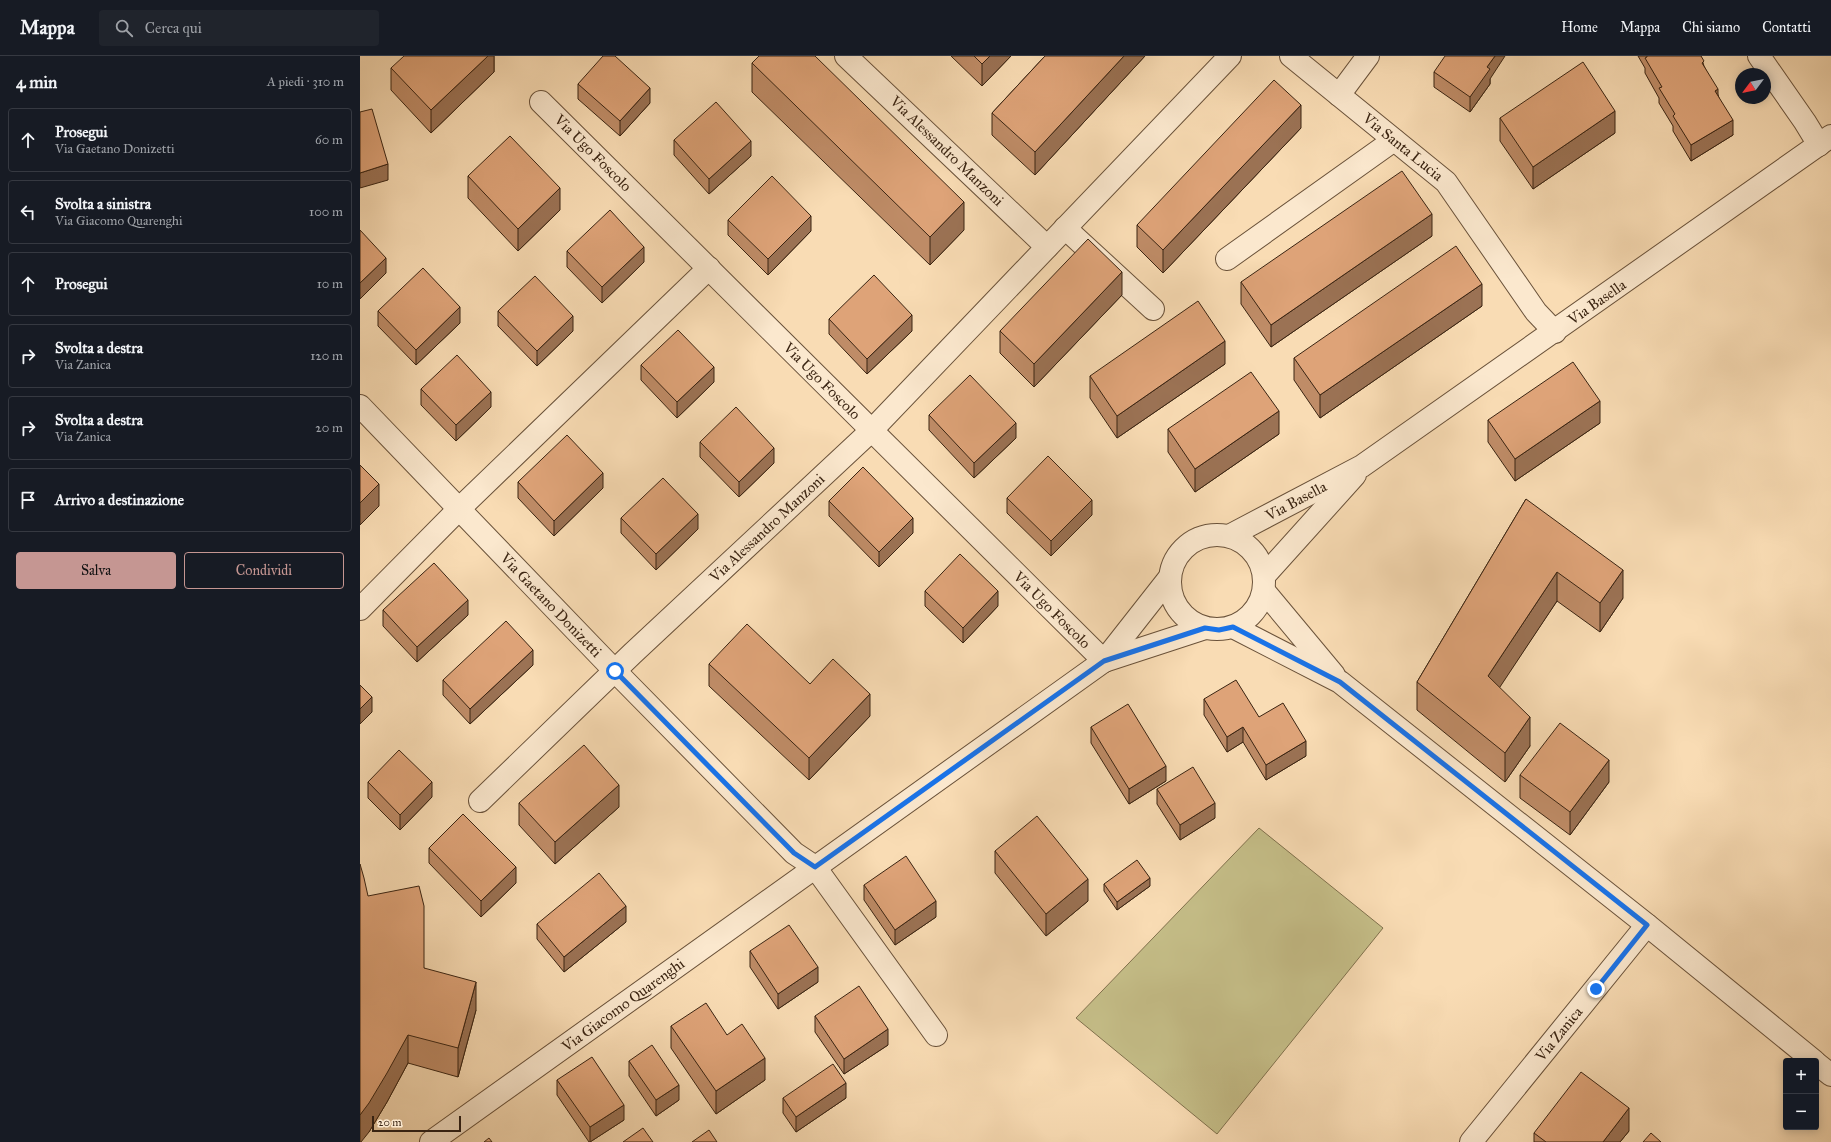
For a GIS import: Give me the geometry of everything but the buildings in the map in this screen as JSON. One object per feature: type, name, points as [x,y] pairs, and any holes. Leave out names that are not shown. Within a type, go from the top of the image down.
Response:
[{"type":"street","name":"Via Alessandro Manzoni","points":[[846,56],[1047,247]]},
{"type":"street","name":"Via Alessandro Manzoni","points":[[480,801],[615,671],[872,430],[1230,56]]},
{"type":"street","name":"Via Santa Lucia","points":[[1291,56],[1446,182],[1536,312],[1555,332]]},
{"type":"street","points":[[1339,95],[1368,56]]},
{"type":"street","points":[[1759,56],[1804,122],[1825,140]]},
{"type":"street","name":"Via Ugo Foscolo","points":[[541,102],[1104,661]]},
{"type":"street","points":[[1227,259],[1394,140]]},
{"type":"street","name":"Via Basella","points":[[1229,536],[1362,466],[1555,332],[1825,140]]},
{"type":"street","points":[[1065,228],[1153,309]]},
{"type":"street","points":[[360,609],[459,509],[709,268]]},
{"type":"street","name":"Via Gaetano Donizetti","points":[[360,406],[615,671],[794,853],[815,867]]},
{"type":"street","name":"Via Basella","points":[[1264,583],[1348,485],[1362,466]]},
{"type":"street","points":[[1213,535],[1229,536],[1242,542],[1253,550],[1260,562],[1264,583],[1261,603],[1254,614],[1244,622],[1233,627],[1219,630],[1205,628],[1193,623],[1182,614],[1175,603],[1171,590],[1170,577],[1175,561],[1184,548],[1197,539],[1213,535]]},
{"type":"street","name":"Via Giacomo Quarenghi","points":[[431,1142],[1104,661],[1170,577]]},
{"type":"street","points":[[1264,583],[1340,682]]},
{"type":"street","points":[[1233,627],[1340,682],[1647,925],[1810,1058]]},
{"type":"street","name":"Via Giacomo Quarenghi","points":[[1104,661],[1205,628]]},
{"type":"street","points":[[815,867],[936,1035]]},
{"type":"street","name":"Via Zanica","points":[[1471,1142],[1647,925]]},
{"type":"street","points":[[1819,1065],[1831,1075]]},
{"type":"shaded area","points":[[1259,828],[1383,928],[1217,1134],[1076,1018]]},
{"type":"route","points":[[615,671],[794,853],[815,867],[1104,661],[1205,628],[1219,630],[1233,627],[1340,682],[1647,925],[1596,989]]}]
